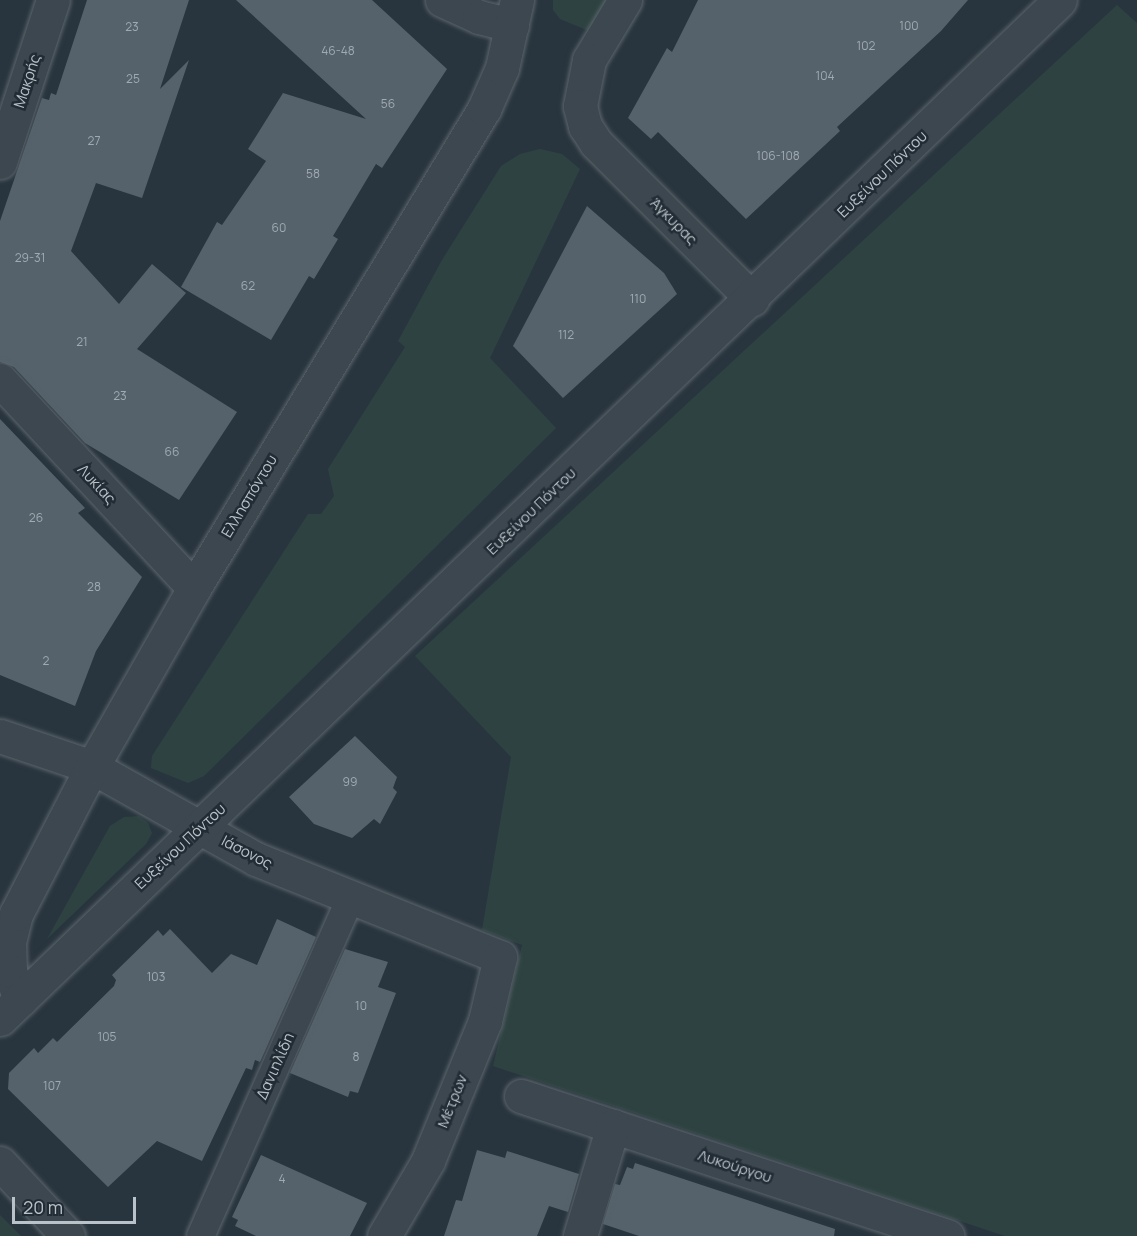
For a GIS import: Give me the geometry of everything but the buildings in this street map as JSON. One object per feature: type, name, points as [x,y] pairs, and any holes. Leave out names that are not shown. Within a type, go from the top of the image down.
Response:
[{"type":"street","name":"Μακρής","points":[[0,162],[54,0]]},
{"type":"street","points":[[442,0],[479,17],[515,13]]},
{"type":"street","name":"Άγκυρας","points":[[625,0],[589,60],[582,84],[582,116],[596,143],[752,299]]},
{"type":"street","name":"Ευξείνου Πόντου","points":[[10,1009],[752,299],[1060,0]]},
{"type":"street","name":"Ελλησπόντου","points":[[10,1009],[9,942],[16,914],[92,767],[194,588],[484,109],[502,68],[515,13]]},
{"type":"street","name":"Λυκίας","points":[[0,380],[194,588]]},
{"type":"street","name":"Ιάσονος","points":[[0,736],[92,767],[256,859],[500,957]]},
{"type":"street","name":"Δανιηλίδη","points":[[200,1236],[351,896]]},
{"type":"street","name":"Μέτρων","points":[[384,1236],[428,1161],[485,1021],[500,957]]},
{"type":"street","name":"Λυκούργου","points":[[521,1096],[614,1126],[901,1229],[948,1236]]},
{"type":"street","points":[[580,1236],[614,1126]]},
{"type":"street","points":[[0,1163],[68,1236]]},
{"type":"green space","points":[[553,0],[612,0],[589,31],[560,19],[553,10]]},
{"type":"green space","points":[[1117,5],[1137,23],[1137,1236],[1005,1236],[493,1066],[522,945],[482,930],[511,757],[415,656]]},
{"type":"green space","points":[[540,149],[562,154],[580,169],[490,358],[556,428],[204,776],[188,783],[151,768],[152,756],[308,514],[321,514],[334,496],[328,469],[405,347],[398,341],[442,260],[501,166],[520,154]]},
{"type":"green space","points":[[139,816],[148,823],[152,833],[146,844],[47,939],[110,826],[124,817]]},
{"type":"green space","points":[[0,1215],[21,1236],[0,1236]]}]
